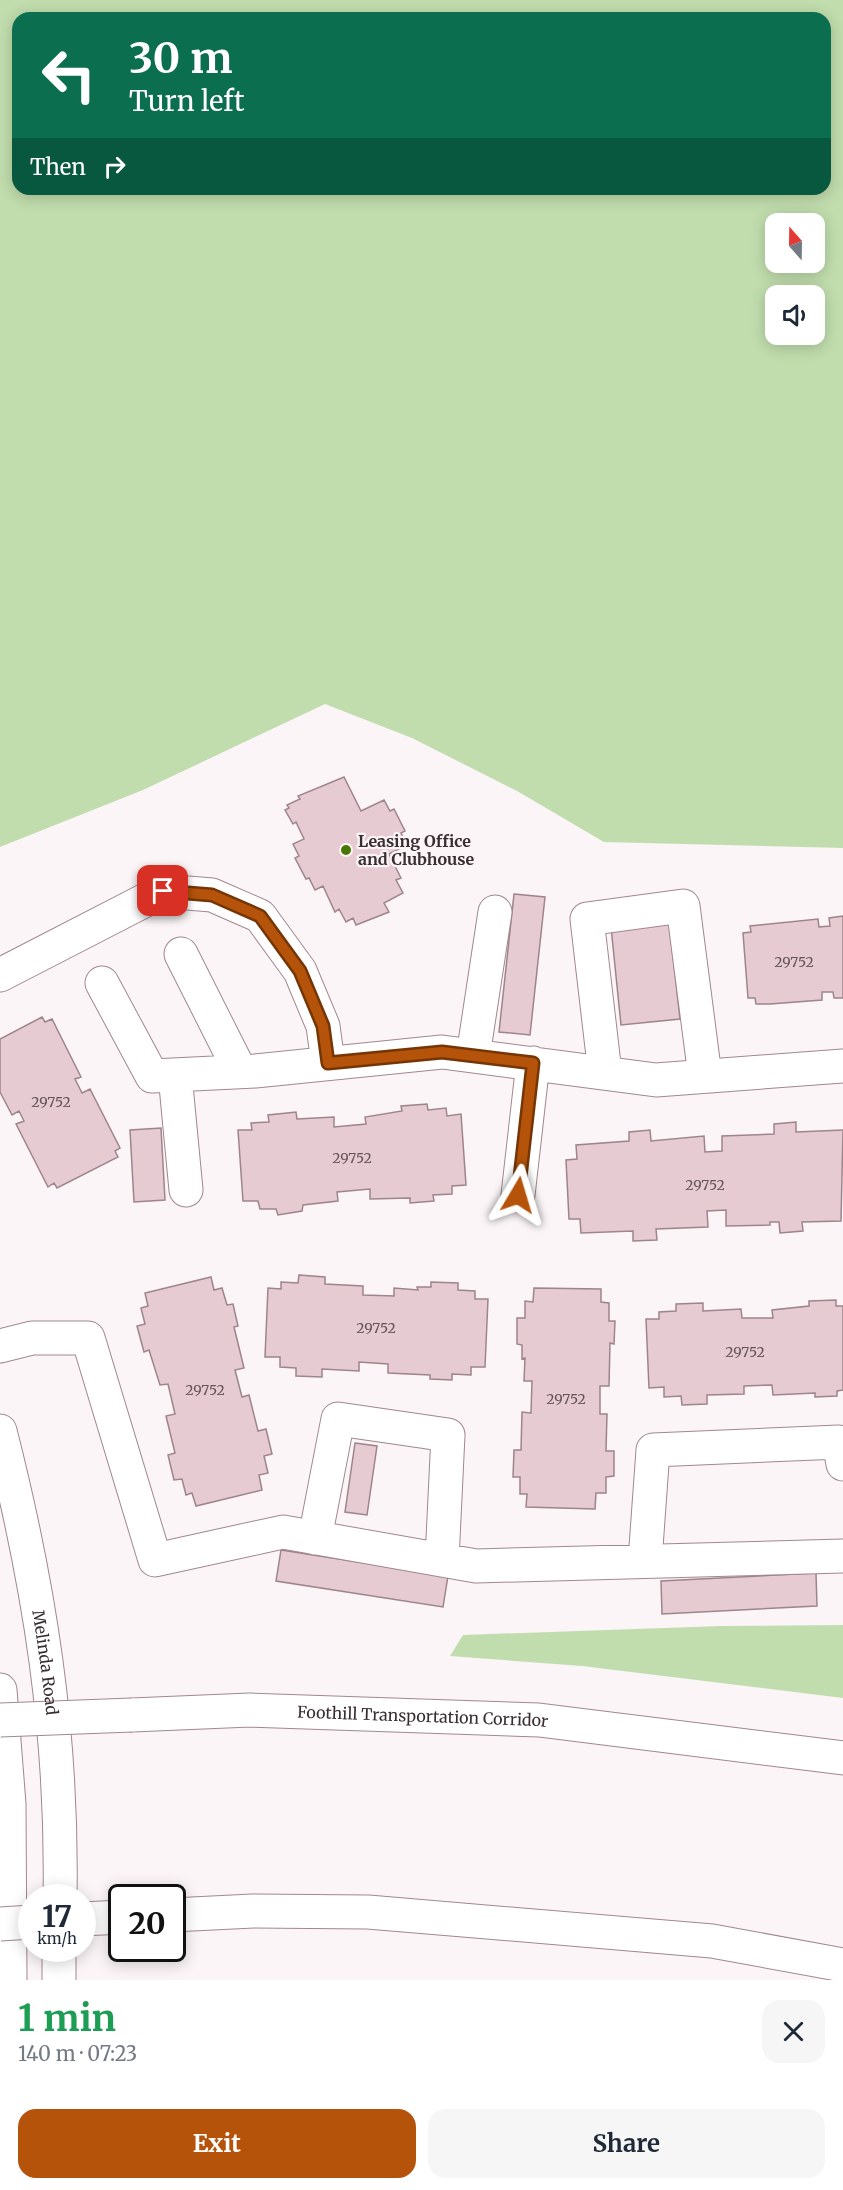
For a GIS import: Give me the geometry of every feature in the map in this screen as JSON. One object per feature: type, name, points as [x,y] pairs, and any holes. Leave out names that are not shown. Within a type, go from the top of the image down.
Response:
[{"type":"main road","points":[[0,975],[163,891],[212,895],[260,916],[300,971],[323,1026],[328,1063]]},
{"type":"main road","points":[[605,1073],[587,920],[683,906],[705,1076]]},
{"type":"main road","points":[[473,1056],[495,912]]},
{"type":"main road","points":[[181,954],[240,1071]]},
{"type":"main road","points":[[102,983],[152,1076],[240,1071],[442,1052],[656,1080],[843,1066]]},
{"type":"main road","points":[[518,1195],[533,1063]]},
{"type":"main road","points":[[175,1075],[186,1190]]},
{"type":"main road","points":[[0,1346],[32,1338],[88,1338],[155,1560],[283,1532],[476,1566],[843,1556]]},
{"type":"main road","points":[[315,1538],[338,1419],[448,1434],[442,1560]]},
{"type":"main road","name":"Melinda Road","points":[[0,1431],[44,1635],[60,1788],[60,1884]]},
{"type":"main road","points":[[645,1562],[653,1450],[839,1442],[843,1464]]},
{"type":"main road","points":[[0,1690],[9,1804],[10,1980]]},
{"type":"main road","name":"Foothill Transportation Corridor","points":[[0,1720],[250,1710],[539,1720],[843,1758]]},
{"type":"main road","points":[[186,1914],[253,1911],[368,1912],[712,1941],[843,1965]]},
{"type":"main road","points":[[0,1924],[18,1923]]},
{"type":"main road","points":[[59,1962],[59,1980]]},
{"type":"green space","points":[[0,0],[843,0],[843,848],[604,842],[517,791],[412,738],[325,704],[143,790],[0,847]]},
{"type":"green space","points":[[843,1625],[843,1698],[582,1666],[450,1656],[463,1635],[721,1626]]},
{"type":"building","name":"Leasing Office and Clubhouse","points":[[344,777],[361,811],[384,800],[390,811],[394,809],[405,831],[401,833],[407,845],[389,854],[401,878],[396,880],[403,893],[384,903],[389,912],[356,925],[353,918],[346,922],[339,909],[335,912],[323,886],[315,890],[309,878],[306,879],[295,858],[299,856],[293,844],[304,839],[296,822],[293,824],[285,810],[289,808],[287,805],[300,799],[298,796]]},
{"type":"building","points":[[514,894],[545,897],[530,1035],[499,1032]]},
{"type":"building","points":[[843,916],[843,998],[834,998],[833,992],[822,992],[822,1000],[756,1004],[755,998],[748,998],[743,933],[751,932],[750,926],[818,919],[819,927],[830,926],[829,918]]},
{"type":"building","points":[[669,921],[680,1019],[621,1025],[611,927]]},
{"type":"building","points":[[42,1017],[45,1022],[52,1019],[81,1077],[75,1079],[82,1093],[90,1089],[120,1148],[115,1151],[118,1157],[57,1188],[54,1183],[48,1187],[16,1124],[24,1121],[19,1111],[12,1115],[0,1092],[0,1039]]},
{"type":"building","points":[[427,1104],[428,1110],[446,1108],[447,1116],[461,1114],[466,1185],[452,1186],[452,1194],[433,1195],[434,1201],[410,1203],[410,1198],[370,1199],[370,1189],[337,1192],[338,1201],[303,1205],[302,1211],[278,1215],[276,1209],[260,1209],[258,1201],[243,1201],[238,1130],[252,1130],[251,1123],[269,1122],[268,1115],[296,1112],[297,1119],[334,1117],[334,1127],[366,1124],[365,1117],[402,1111],[401,1106]]},
{"type":"building","points":[[796,1122],[796,1132],[843,1130],[841,1221],[802,1222],[803,1231],[780,1233],[779,1222],[770,1222],[770,1225],[726,1226],[726,1210],[707,1211],[708,1227],[656,1229],[657,1240],[633,1241],[633,1231],[581,1233],[580,1219],[569,1219],[566,1160],[577,1159],[576,1145],[629,1141],[629,1132],[650,1130],[651,1141],[704,1136],[705,1152],[722,1151],[722,1136],[774,1134],[774,1124]]},
{"type":"building","points":[[161,1128],[165,1200],[134,1202],[130,1130]]},
{"type":"building","points":[[299,1275],[325,1277],[325,1284],[363,1286],[363,1295],[394,1296],[394,1288],[418,1290],[417,1287],[431,1287],[431,1282],[458,1283],[458,1290],[475,1291],[475,1299],[488,1299],[485,1367],[471,1367],[471,1375],[452,1374],[452,1380],[430,1379],[430,1375],[388,1373],[388,1364],[359,1362],[359,1371],[322,1369],[322,1377],[296,1376],[296,1368],[280,1367],[280,1357],[265,1357],[268,1288],[281,1289],[281,1282],[298,1283]]},
{"type":"building","points":[[211,1277],[214,1290],[222,1288],[227,1305],[233,1304],[238,1326],[234,1327],[244,1368],[235,1370],[242,1397],[249,1395],[258,1431],[266,1429],[272,1454],[264,1456],[268,1473],[259,1475],[262,1490],[196,1506],[192,1493],[186,1495],[182,1479],[174,1480],[168,1455],[175,1453],[166,1416],[175,1414],[168,1384],[160,1385],[149,1350],[144,1352],[137,1326],[145,1324],[141,1308],[148,1306],[145,1293]]},
{"type":"building","points":[[534,1288],[601,1289],[601,1302],[609,1303],[609,1321],[615,1321],[614,1344],[610,1343],[609,1386],[600,1386],[600,1414],[607,1414],[606,1451],[614,1451],[614,1476],[606,1477],[606,1493],[596,1493],[595,1509],[526,1507],[527,1494],[520,1494],[520,1477],[513,1477],[514,1450],[521,1450],[522,1412],[531,1413],[532,1381],[524,1381],[525,1358],[522,1359],[522,1345],[517,1344],[517,1318],[525,1318],[525,1301],[533,1302]]},
{"type":"building","points":[[836,1300],[836,1306],[843,1306],[843,1390],[837,1391],[837,1396],[815,1397],[815,1393],[773,1395],[772,1385],[744,1386],[744,1394],[707,1395],[707,1404],[682,1405],[681,1396],[664,1397],[664,1387],[649,1388],[646,1319],[659,1319],[659,1312],[676,1311],[676,1304],[703,1303],[703,1311],[741,1309],[742,1318],[773,1318],[772,1310],[809,1306],[809,1301]]},
{"type":"building","points":[[355,1443],[377,1446],[367,1515],[345,1512]]},
{"type":"building","points":[[281,1550],[448,1576],[443,1607],[276,1581]]},
{"type":"building","points":[[816,1573],[817,1606],[662,1614],[661,1581]]},
{"type":"place","name":"Leasing Office and Clubhouse","points":[[346,850]]},
{"type":"route","points":[[163,891],[212,895],[260,916],[300,971],[323,1026],[328,1063],[442,1052],[533,1063],[518,1195]]}]
